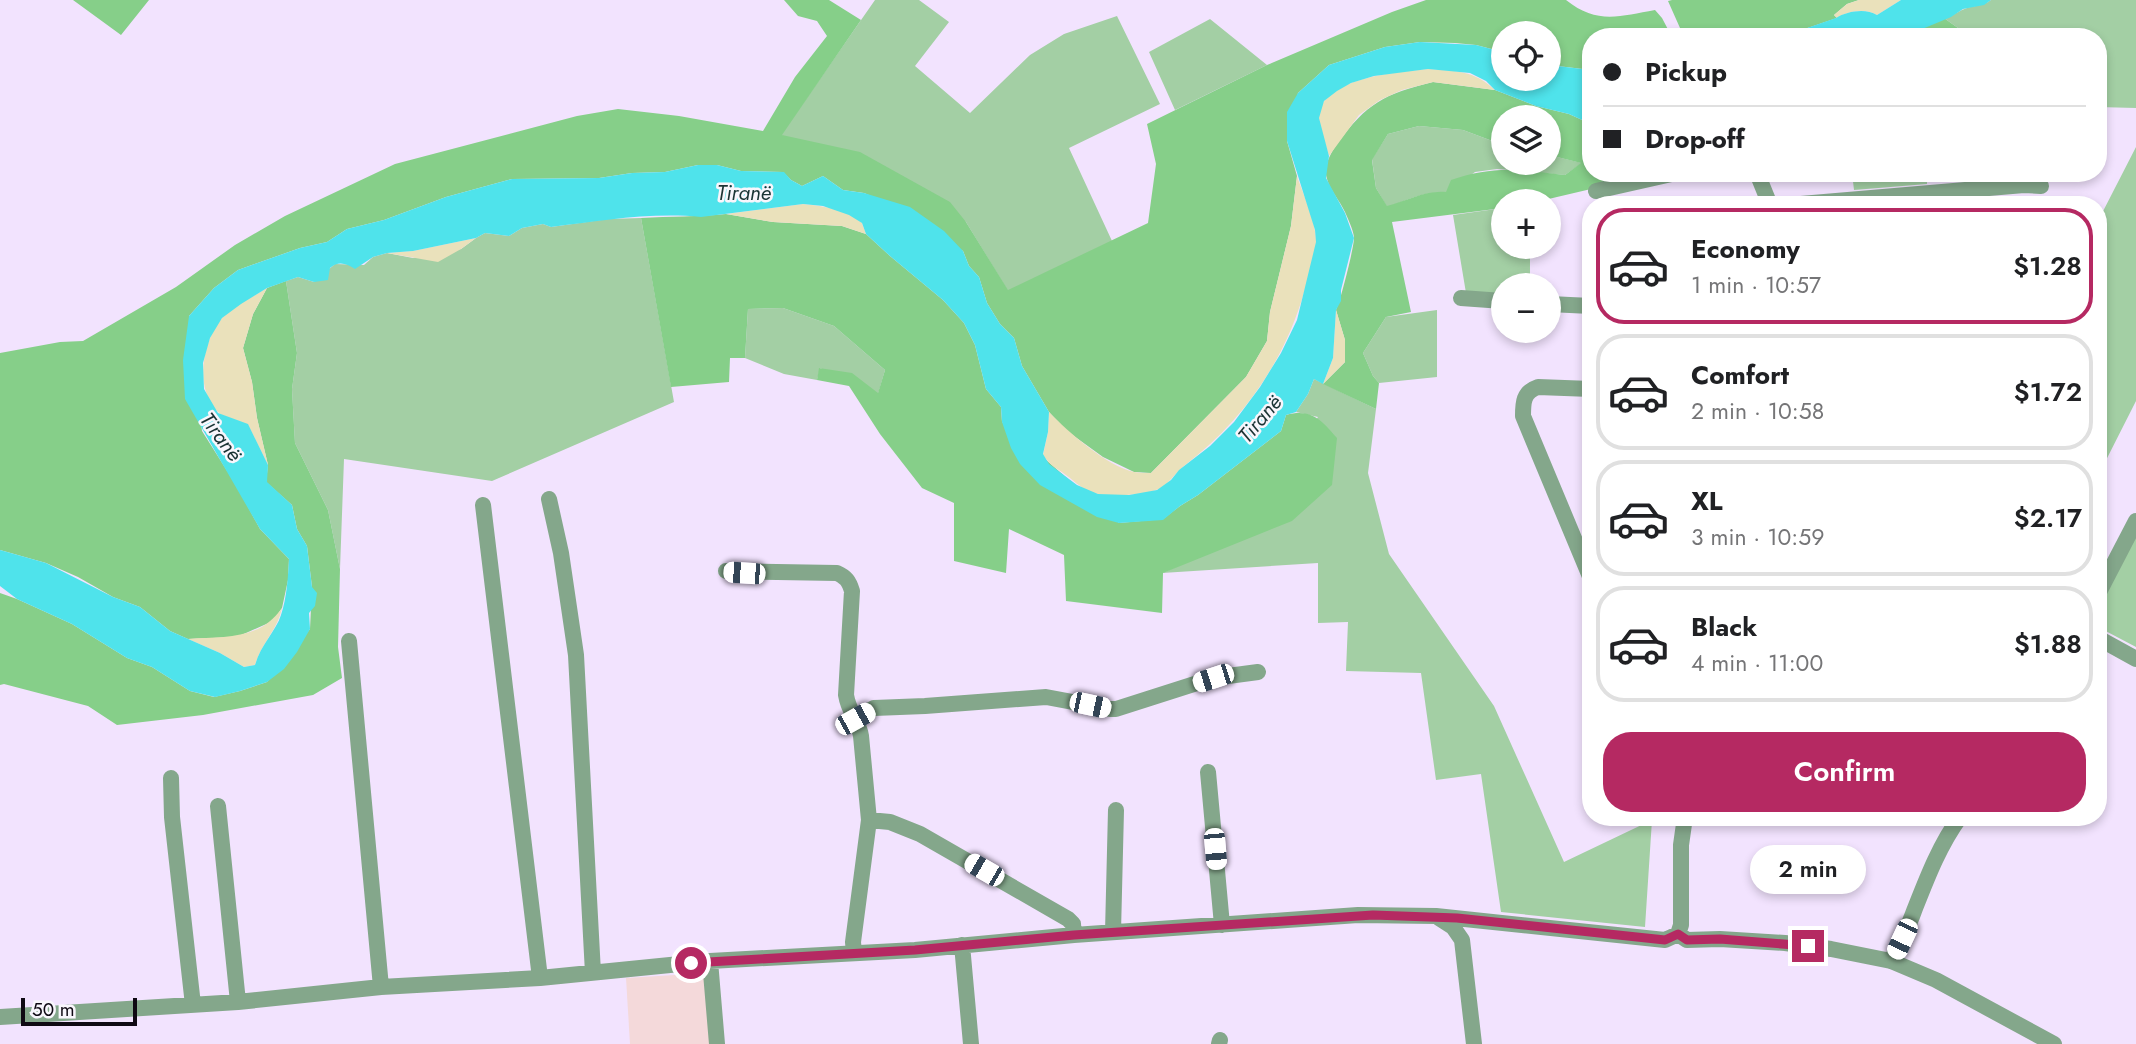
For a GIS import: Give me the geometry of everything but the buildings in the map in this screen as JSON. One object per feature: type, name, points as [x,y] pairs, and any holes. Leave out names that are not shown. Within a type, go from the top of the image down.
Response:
[{"type":"street","points":[[1596,191],[1636,182]]},
{"type":"street","points":[[1895,196],[2024,185],[2041,186]]},
{"type":"street","points":[[1461,298],[1491,300]]},
{"type":"street","points":[[1561,305],[1582,306]]},
{"type":"street","points":[[1582,388],[1530,389],[1523,404],[1523,416],[1582,557]]},
{"type":"street","points":[[550,499],[576,654],[593,973]]},
{"type":"street","points":[[483,505],[540,978]]},
{"type":"street","points":[[2107,577],[2136,521]]},
{"type":"street","points":[[726,571],[836,573],[850,582],[852,591],[846,695],[848,708],[860,726],[869,820],[853,942],[854,953]]},
{"type":"street","points":[[349,641],[380,987]]},
{"type":"street","points":[[2107,643],[2136,659]]},
{"type":"street","points":[[855,719],[874,708],[1046,697],[1116,709],[1213,678],[1258,672]]},
{"type":"street","points":[[1208,772],[1222,925]]},
{"type":"street","points":[[171,778],[172,817],[192,1005]]},
{"type":"street","points":[[218,806],[238,1002]]},
{"type":"street","points":[[1113,932],[1116,810]]},
{"type":"street","points":[[869,820],[890,822],[920,834],[1068,919],[1073,924],[1074,935]]},
{"type":"street","points":[[0,1017],[238,1002],[380,987],[540,978],[710,961],[854,953],[1358,915],[1436,916],[1665,940],[1678,934],[1681,925],[1681,845],[1684,826]]},
{"type":"street","points":[[1891,961],[1913,914],[1927,874],[1954,826]]},
{"type":"street","points":[[1436,916],[1458,932],[1462,940],[1474,1044]]},
{"type":"street","points":[[1465,956],[1470,937],[1477,928],[1483,924],[1500,922]]},
{"type":"street","points":[[1678,934],[1687,940],[1720,939],[1796,945],[1891,961],[1936,980],[2054,1044]]},
{"type":"street","points":[[962,945],[971,1044]]},
{"type":"street","points":[[710,961],[717,1044]]},
{"type":"shaded area","points":[[707,973],[713,1044],[630,1044],[626,978]]},
{"type":"green space","points":[[73,0],[149,0],[121,35]]},
{"type":"green space","points":[[784,0],[829,0],[861,20],[782,135],[860,152],[950,202],[966,222],[1008,290],[1148,223],[1156,164],[1147,124],[1267,65],[1392,12],[1426,0],[1566,0],[1577,8],[1599,16],[1620,16],[1655,10],[1667,28],[1582,28],[1582,69],[1561,66],[1561,21],[1491,21],[1491,49],[1476,45],[1420,42],[1385,47],[1329,65],[1298,93],[1287,141],[1297,176],[1291,226],[1270,312],[1267,341],[1246,377],[1151,473],[1134,472],[1103,457],[1067,431],[1049,412],[1022,366],[1014,338],[1000,324],[987,303],[979,277],[969,266],[963,251],[883,201],[864,193],[843,190],[823,176],[802,186],[783,172],[741,171],[717,165],[698,165],[665,172],[599,178],[512,179],[446,197],[384,220],[347,229],[327,242],[300,248],[238,270],[214,288],[189,316],[202,431],[260,529],[289,559],[282,608],[273,621],[237,637],[188,639],[170,631],[140,607],[113,597],[78,577],[46,563],[0,550],[0,353],[60,342],[83,341],[176,287],[235,245],[285,216],[395,164],[577,116],[618,109],[679,116],[763,131],[795,77],[827,36],[817,21],[798,16]]},
{"type":"green space","points":[[875,0],[919,0],[949,22],[915,66],[970,113],[1030,55],[1064,34],[1117,16],[1160,104],[1069,148],[1112,241],[1008,291],[966,222],[781,135]]},
{"type":"green space","points":[[1859,0],[1847,4],[1834,15],[1837,18],[1808,28],[1680,28],[1668,1]]},
{"type":"green space","points":[[1991,0],[2136,0],[2136,108],[2107,107],[2107,28],[1958,28],[1944,18],[1966,8]]},
{"type":"green space","points":[[1944,18],[1958,28],[1922,28]]},
{"type":"green space","points":[[1210,19],[1267,65],[1175,110],[1149,52]]},
{"type":"green space","points":[[1433,82],[1491,89],[1533,105],[1491,105],[1491,140],[1463,130],[1419,126],[1388,134],[1372,160],[1376,188],[1387,206],[1423,194],[1446,192],[1451,180],[1481,172],[1491,171],[1491,175],[1565,175],[1581,163],[1561,158],[1561,112],[1582,120],[1582,182],[1621,182],[1561,196],[1561,189],[1491,189],[1491,210],[1392,222],[1411,312],[1386,317],[1363,353],[1379,383],[1376,409],[1323,384],[1345,362],[1345,340],[1336,310],[1354,237],[1345,212],[1328,183],[1326,170],[1330,156],[1348,130],[1368,110],[1389,96]]},
{"type":"green space","points":[[1419,126],[1463,130],[1491,140],[1491,170],[1475,172],[1446,193],[1423,195],[1387,207],[1376,188],[1372,159],[1388,134]]},
{"type":"green space","points":[[2136,147],[2136,401],[2107,458],[2107,203]]},
{"type":"green space","points":[[1561,158],[1582,163],[1565,175],[1561,175]]},
{"type":"green space","points":[[1853,182],[1927,182],[1927,184],[1854,190]]},
{"type":"green space","points":[[1491,210],[1491,259],[1530,259],[1530,273],[1491,273],[1491,294],[1466,293],[1453,215]]},
{"type":"green space","points":[[726,214],[773,222],[842,226],[866,234],[943,300],[964,323],[975,345],[986,389],[1001,407],[1002,422],[1119,523],[1163,519],[1281,431],[1286,415],[1295,413],[1316,418],[1337,438],[1332,485],[1292,521],[1163,573],[1162,613],[1066,601],[1064,555],[1009,529],[1006,573],[954,561],[954,503],[922,488],[880,434],[849,386],[817,380],[819,368],[852,373],[878,393],[885,370],[834,326],[783,308],[748,309],[745,358],[730,358],[729,382],[671,387],[641,218]]},
{"type":"green space","points":[[641,218],[674,402],[492,481],[344,459],[340,569],[328,510],[295,443],[292,389],[297,353],[286,281],[298,277],[314,282],[335,264],[364,265],[373,257],[387,253],[413,258],[461,249],[485,233],[509,236],[522,228],[543,224],[551,227],[608,219]]},
{"type":"green space","points":[[286,281],[297,353],[292,389],[295,443],[328,510],[340,569],[338,647],[342,678],[313,695],[203,715],[117,725],[88,706],[0,685],[0,593],[72,624],[127,658],[152,667],[190,691],[214,697],[267,682],[310,629],[312,587],[307,546],[297,529],[292,505],[266,482],[268,465],[243,348],[253,314],[267,288]]},
{"type":"green space","points":[[783,308],[834,326],[885,370],[878,394],[820,368],[817,380],[784,374],[745,358],[748,309]]},
{"type":"green space","points":[[1437,310],[1437,377],[1379,383],[1363,353],[1386,317]]},
{"type":"green space","points":[[1314,379],[1376,409],[1368,473],[1389,554],[1494,706],[1564,862],[1639,826],[1652,826],[1645,927],[1501,912],[1481,774],[1436,780],[1421,673],[1346,671],[1348,622],[1318,623],[1318,563],[1162,573],[1223,547],[1318,417],[1296,412]]},
{"type":"green space","points":[[2136,532],[2136,647],[2107,632],[2107,585]]},
{"type":"sand","points":[[1859,0],[1901,0],[1877,15],[1862,11],[1837,18],[1834,15],[1847,4]]},
{"type":"sand","points":[[1428,69],[1456,71],[1472,75],[1487,83],[1491,89],[1433,82],[1402,90],[1380,100],[1359,115],[1329,156],[1319,119],[1322,105],[1331,94],[1362,79]]},
{"type":"sand","points":[[1297,176],[1314,227],[1314,260],[1286,341],[1259,388],[1225,429],[1160,488],[1135,494],[1104,495],[1079,486],[1043,455],[1049,412],[1100,456],[1123,469],[1151,473],[1246,377],[1267,341],[1270,312],[1291,226]]},
{"type":"sand","points":[[803,204],[850,214],[862,223],[866,234],[842,226],[773,222],[726,214]]},
{"type":"sand","points":[[476,238],[438,262],[387,253],[413,251]]},
{"type":"sand","points":[[267,288],[253,314],[243,348],[268,465],[248,425],[224,417],[210,402],[203,378],[210,339],[222,318]]},
{"type":"sand","points":[[1336,310],[1345,340],[1345,362],[1323,384],[1333,358]]},
{"type":"sand","points":[[282,608],[255,665],[244,667],[188,639],[227,637],[252,632],[273,619]]},
{"type":"water","points":[[1901,0],[1991,0],[1984,5],[1963,9],[1925,28],[1807,28],[1851,12],[1862,11],[1877,15]]},
{"type":"water","name":"Tiranë","points":[[1420,42],[1476,45],[1491,49],[1491,86],[1470,73],[1428,69],[1374,76],[1351,83],[1324,101],[1319,118],[1329,156],[1326,178],[1345,213],[1354,238],[1341,290],[1341,301],[1336,310],[1333,358],[1323,384],[1314,379],[1296,412],[1286,415],[1281,431],[1163,520],[1119,523],[1097,517],[1040,485],[1020,464],[1011,448],[1002,422],[1001,407],[986,389],[975,345],[964,323],[943,300],[866,234],[862,223],[849,215],[823,206],[803,204],[701,217],[644,216],[551,227],[543,224],[522,228],[509,236],[485,233],[476,238],[413,251],[387,253],[373,257],[355,269],[345,264],[336,264],[330,268],[328,280],[314,282],[298,277],[267,288],[222,318],[210,338],[203,363],[204,389],[218,413],[248,424],[268,465],[267,482],[292,505],[297,529],[307,546],[312,587],[317,593],[315,606],[309,613],[310,629],[284,669],[267,682],[215,697],[190,691],[152,667],[127,658],[72,624],[17,599],[0,586],[0,550],[46,563],[113,597],[140,607],[170,631],[244,667],[255,665],[281,615],[289,559],[260,529],[185,399],[183,360],[189,316],[214,288],[238,270],[300,248],[327,242],[347,229],[384,220],[446,197],[512,179],[599,178],[717,165],[741,171],[784,172],[802,186],[823,176],[843,190],[864,193],[910,207],[944,231],[963,251],[969,266],[979,277],[987,303],[1000,324],[1014,338],[1022,366],[1049,412],[1043,454],[1049,464],[1077,485],[1098,494],[1129,495],[1157,490],[1210,446],[1234,422],[1281,353],[1297,320],[1316,242],[1315,230],[1287,141],[1287,112],[1298,93],[1329,65],[1385,47]]},
{"type":"water","points":[[1561,66],[1582,69],[1582,120],[1561,112],[1561,105],[1533,105],[1498,91],[1561,91]]},
{"type":"route","points":[[691,963],[915,950],[1074,935],[1388,914],[1500,922],[1665,940],[1678,934],[1687,940],[1720,939],[1808,946]]}]
